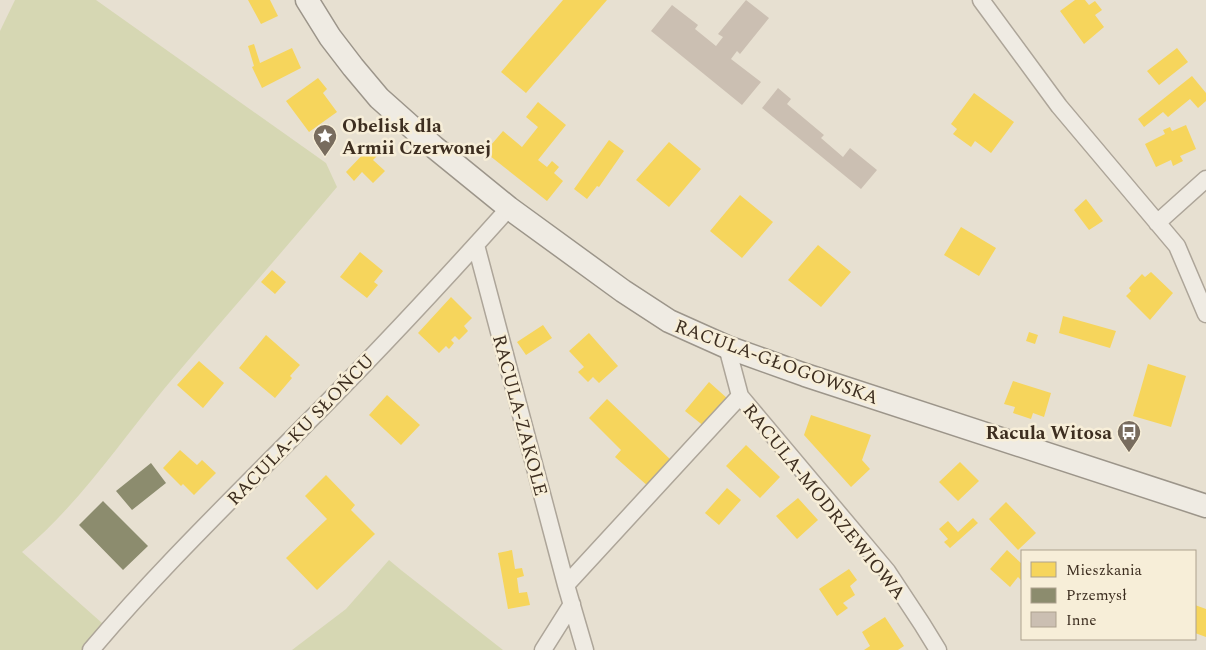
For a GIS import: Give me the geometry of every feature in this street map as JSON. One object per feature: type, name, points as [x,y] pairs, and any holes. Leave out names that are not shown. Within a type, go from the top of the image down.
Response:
[{"type":"street","name":"RACULA-GŁOGOWSKA","points":[[307,0],[330,37],[352,67],[379,98],[434,147],[509,208],[618,288],[668,322],[727,347],[815,378],[1206,506]]},
{"type":"street","points":[[982,0],[1059,106],[1177,246],[1206,314]]},
{"type":"street","points":[[1157,223],[1206,179]]},
{"type":"street","name":"RACULA-KU SŁOŃCU","points":[[91,650],[120,615],[188,542],[301,430],[509,208]]},
{"type":"street","name":"RACULA-ZAKOLE","points":[[476,245],[585,650]]},
{"type":"street","name":"RACULA-MODRZEWIOWA","points":[[727,347],[740,396],[887,571],[938,650]]},
{"type":"street","points":[[566,585],[740,396]]},
{"type":"street","points":[[543,650],[572,604]]},
{"type":"green space","points":[[15,0],[96,0],[326,163],[337,187],[164,389],[80,494],[22,552],[111,631],[99,650],[0,650],[0,31]]},
{"type":"green space","points":[[389,560],[503,650],[292,650],[346,609]]},
{"type":"building: Mieszkania","points":[[248,0],[270,0],[278,16],[261,24]]},
{"type":"building: Mieszkania","points":[[563,0],[607,0],[526,93],[501,72]]},
{"type":"building: Mieszkania","points":[[1075,0],[1085,0],[1089,5],[1095,1],[1102,10],[1095,15],[1104,27],[1084,44],[1060,11]]},
{"type":"building: Mieszkania","points":[[254,44],[260,63],[292,48],[301,68],[262,88],[252,67],[254,66],[248,46]]},
{"type":"building: Mieszkania","points":[[1177,48],[1188,62],[1159,85],[1147,71]]},
{"type":"building: Mieszkania","points":[[1192,76],[1206,93],[1206,101],[1198,108],[1190,99],[1168,117],[1163,112],[1144,127],[1138,119]]},
{"type":"building: Mieszkania","points":[[318,78],[327,89],[323,93],[337,112],[309,132],[286,101]]},
{"type":"building: Mieszkania","points":[[974,93],[1014,122],[991,153],[975,141],[971,147],[953,134],[957,129],[951,124]]},
{"type":"building: Mieszkania","points":[[538,102],[566,125],[538,160],[547,167],[552,161],[559,167],[554,173],[563,181],[547,201],[485,152],[503,131],[522,147],[538,127],[526,117]]},
{"type":"building: Mieszkania","points":[[1186,125],[1196,149],[1180,156],[1183,161],[1173,166],[1171,160],[1156,167],[1145,144],[1165,134],[1163,130],[1170,127],[1172,131]]},
{"type":"building: Mieszkania","points":[[609,140],[624,151],[599,187],[597,186],[587,199],[574,189]]},
{"type":"building: Mieszkania","points":[[669,142],[701,169],[669,207],[636,180]]},
{"type":"building: Mieszkania","points":[[368,149],[377,156],[373,160],[385,171],[373,183],[362,172],[354,181],[346,172]]},
{"type":"building: Mieszkania","points":[[740,195],[773,222],[742,258],[710,231]]},
{"type":"building: Mieszkania","points":[[1086,199],[1103,221],[1089,230],[1074,210]]},
{"type":"building: Mieszkania","points":[[961,227],[996,248],[979,276],[944,255]]},
{"type":"building: Mieszkania","points":[[818,245],[851,272],[821,307],[788,280]]},
{"type":"building: Mieszkania","points":[[360,252],[383,271],[374,282],[378,285],[367,298],[340,277]]},
{"type":"building: Mieszkania","points":[[272,270],[286,282],[275,294],[261,282]]},
{"type":"building: Mieszkania","points":[[1151,272],[1173,293],[1150,320],[1126,296],[1131,291],[1129,288],[1142,274],[1145,277]]},
{"type":"building: Mieszkania","points":[[451,297],[472,318],[464,326],[468,331],[459,340],[455,336],[451,340],[454,343],[449,349],[446,346],[439,353],[418,333]]},
{"type":"building: Mieszkania","points":[[1063,316],[1116,331],[1110,348],[1059,333]]},
{"type":"building: Mieszkania","points":[[543,325],[552,338],[526,355],[517,342]]},
{"type":"building: Mieszkania","points":[[1029,332],[1038,335],[1035,344],[1026,341]]},
{"type":"building: Mieszkania","points":[[589,333],[618,366],[599,383],[593,377],[588,382],[578,372],[584,367],[569,351]]},
{"type":"building: Mieszkania","points":[[266,335],[300,365],[275,398],[239,368]]},
{"type":"building: Mieszkania","points":[[199,361],[224,383],[203,408],[177,385]]},
{"type":"building: Mieszkania","points":[[1148,364],[1186,376],[1171,427],[1133,416]]},
{"type":"building: Mieszkania","points":[[1013,381],[1051,393],[1044,417],[1033,413],[1031,419],[1013,413],[1015,407],[1004,404]]},
{"type":"building: Mieszkania","points":[[709,382],[728,399],[705,427],[685,411]]},
{"type":"building: Mieszkania","points":[[387,395],[420,425],[401,445],[369,415]]},
{"type":"building: Mieszkania","points":[[607,399],[672,461],[649,487],[615,457],[621,450],[589,418]]},
{"type":"building: Mieszkania","points":[[811,415],[871,435],[862,460],[870,469],[851,487],[804,435]]},
{"type":"building: Mieszkania","points":[[746,445],[780,477],[760,498],[726,466]]},
{"type":"building: Mieszkania","points":[[180,450],[197,465],[202,460],[216,473],[194,495],[183,484],[181,486],[163,468]]},
{"type":"building: Mieszkania","points":[[960,462],[979,481],[958,501],[939,482]]},
{"type":"building: Mieszkania","points":[[326,475],[355,505],[351,510],[375,534],[317,590],[286,558],[327,519],[305,496]]},
{"type":"building: Mieszkania","points":[[727,488],[741,500],[719,525],[705,513]]},
{"type":"building: Mieszkania","points":[[798,498],[818,520],[797,539],[776,516]]},
{"type":"building: Mieszkania","points":[[1006,502],[1036,533],[1018,550],[989,519]]},
{"type":"building: Mieszkania","points":[[973,518],[978,523],[950,548],[944,542],[948,539],[939,529],[948,521],[958,532]]},
{"type":"building: Mieszkania","points":[[512,550],[515,569],[522,568],[524,576],[517,578],[519,593],[527,592],[530,605],[508,609],[498,553]]},
{"type":"building: Mieszkania","points":[[1007,550],[1021,563],[1021,580],[1018,577],[1010,587],[990,569]]},
{"type":"building: Mieszkania","points":[[849,569],[857,580],[850,586],[855,595],[843,603],[848,608],[837,616],[819,589]]},
{"type":"building: Mieszkania","points":[[1196,605],[1206,609],[1206,637],[1196,633]]},
{"type":"building: Mieszkania","points":[[885,617],[904,646],[898,650],[864,650],[870,646],[862,632]]},
{"type":"building: Przemysł","points":[[151,463],[166,483],[132,510],[116,491]]},
{"type":"building: Przemysł","points":[[103,501],[148,546],[123,570],[79,525]]},
{"type":"building: Inne","points":[[746,0],[769,18],[740,54],[737,51],[731,59],[761,82],[742,105],[651,31],[672,5],[698,25],[695,29],[716,46],[723,37],[718,34]]},
{"type":"building: Inne","points":[[778,88],[791,99],[787,104],[824,135],[821,138],[843,157],[850,148],[877,170],[861,189],[762,108]]},
{"type":"place","name":"Obelisk dla Armii Czerwonej","points":[[325,157]]},
{"type":"place","name":"Racula Witosa","points":[[1129,453]]}]
